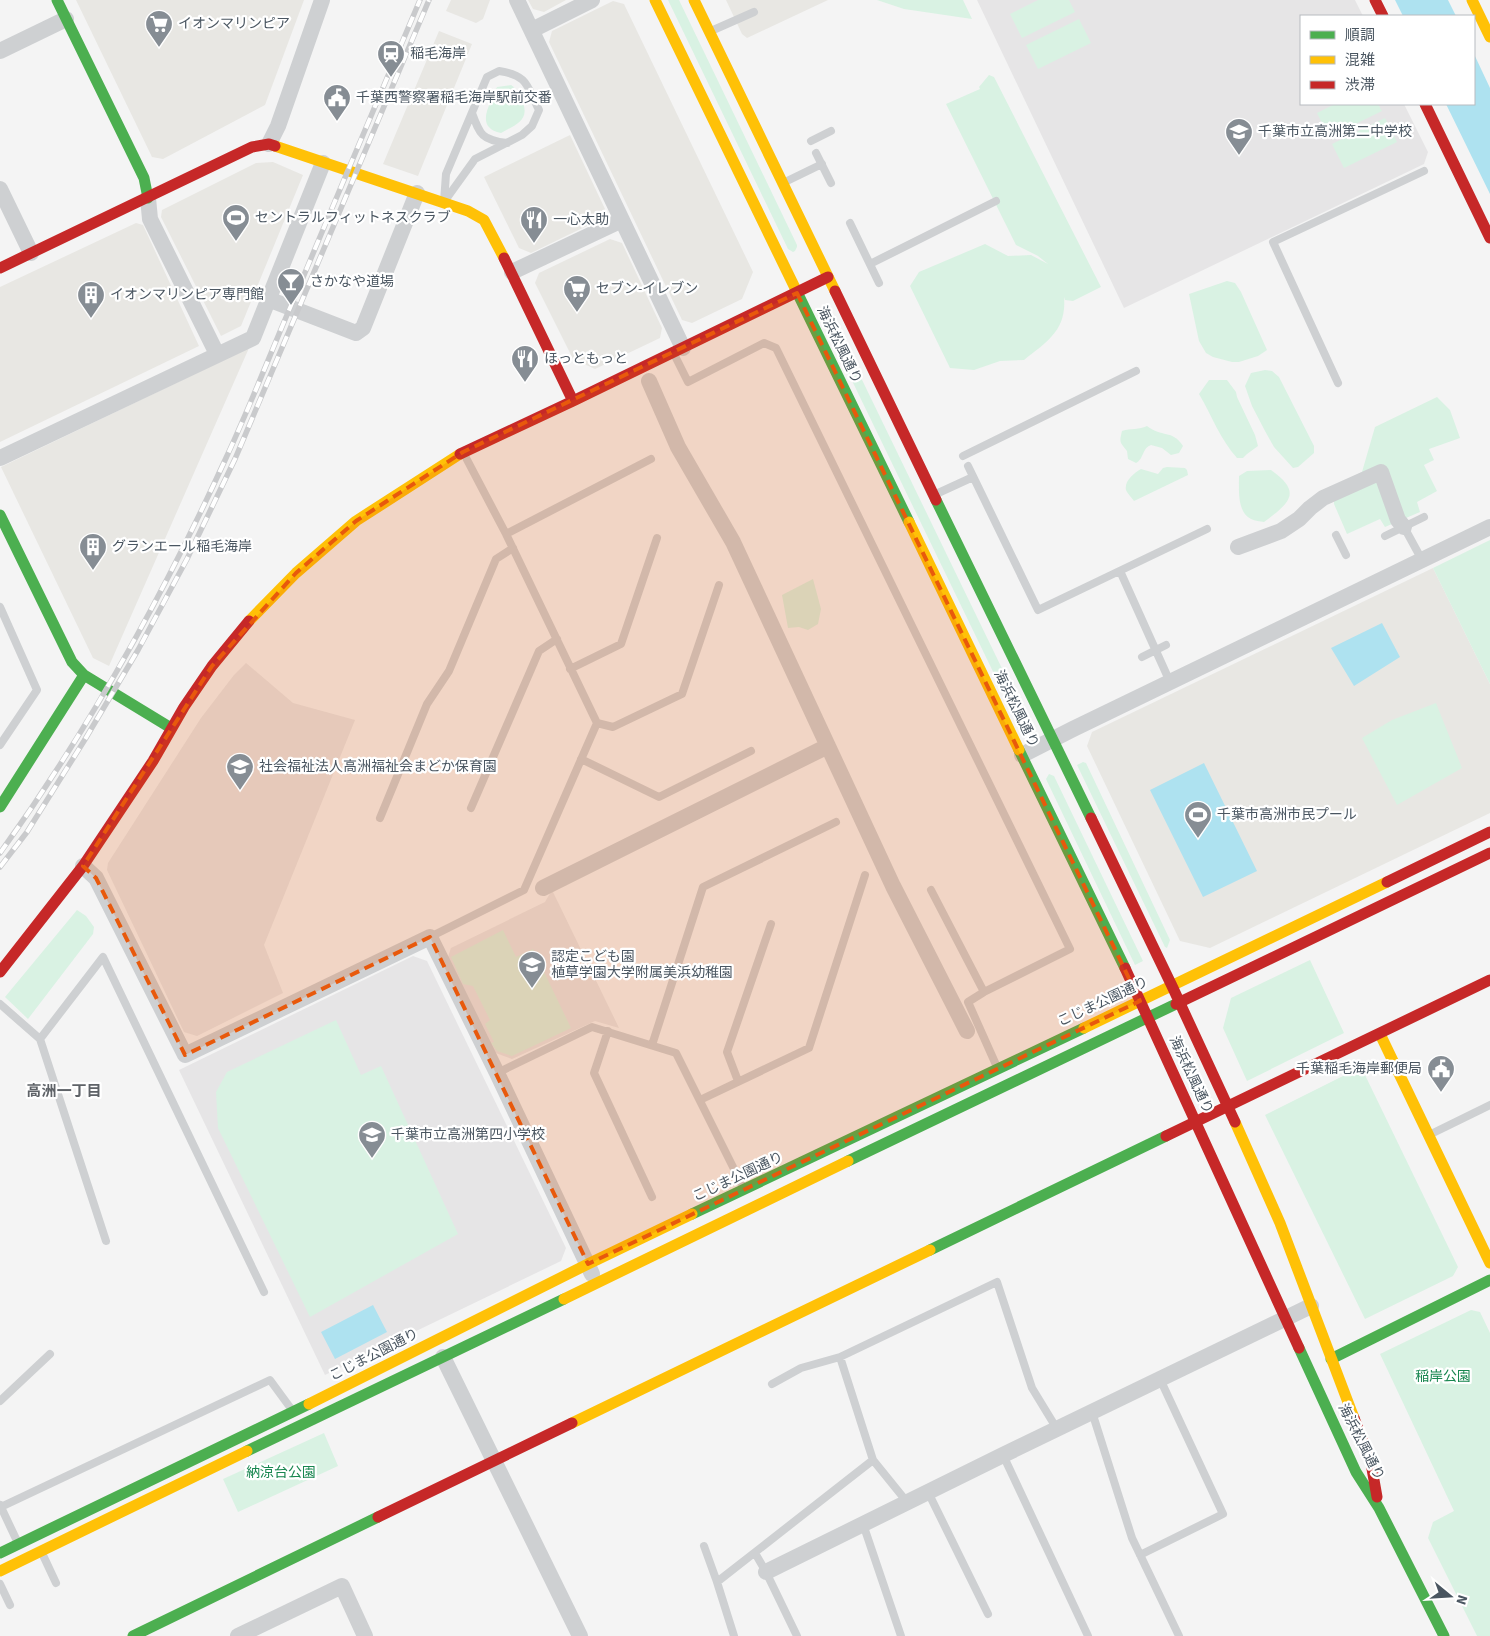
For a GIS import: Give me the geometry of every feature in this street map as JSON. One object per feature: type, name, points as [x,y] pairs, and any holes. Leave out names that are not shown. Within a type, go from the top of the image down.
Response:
[{"type":"street","points":[[57,0],[144,178],[150,219],[217,354]]},
{"type":"street","points":[[269,144],[282,116],[322,0]]},
{"type":"street","points":[[517,0],[622,220],[678,350]]},
{"type":"street","points":[[532,30],[592,0]]},
{"type":"street","name":"海浜松風通り","points":[[655,0],[1148,1017],[1356,1472],[1380,1508]]},
{"type":"street","name":"海浜松風通り","points":[[694,0],[1172,986],[1228,1107],[1280,1223],[1371,1463],[1380,1508]]},
{"type":"street","points":[[1375,0],[1382,15]]},
{"type":"street","points":[[1472,0],[1490,37]]},
{"type":"street","points":[[0,51],[66,19]]},
{"type":"street","points":[[1425,105],[1490,238]]},
{"type":"street","points":[[0,268],[252,147],[269,144],[468,210],[484,220],[512,272],[573,401]]},
{"type":"street","points":[[0,458],[253,338],[323,163]]},
{"type":"street","points":[[0,189],[31,253]]},
{"type":"street","points":[[268,299],[356,333],[363,328],[417,193]]},
{"type":"street","points":[[512,272],[622,220]]},
{"type":"street","points":[[0,972],[83,866],[153,761],[171,728],[212,666],[247,624],[296,573],[356,521],[463,452],[573,401],[828,277]]},
{"type":"street","points":[[649,381],[678,447],[733,542],[893,886],[967,1031]]},
{"type":"street","points":[[1238,547],[1281,530],[1299,519],[1323,498],[1380,472],[1398,520],[1404,526]]},
{"type":"street","points":[[0,515],[72,662],[84,675],[171,728]]},
{"type":"street","points":[[1022,755],[1490,527]]},
{"type":"street","points":[[2,800],[84,675]]},
{"type":"street","points":[[543,888],[828,746]]},
{"type":"street","name":"こじま公園通り","points":[[0,1553],[293,1412],[588,1264],[1172,986],[1490,832]]},
{"type":"street","points":[[0,1571],[1490,853]]},
{"type":"street","points":[[83,866],[96,878],[185,1055],[430,936],[597,1284]]},
{"type":"street","points":[[133,1636],[1490,980]]},
{"type":"street","points":[[1380,1034],[1490,1262]]},
{"type":"street","points":[[1331,1359],[1490,1280]]},
{"type":"street","points":[[766,1572],[1311,1306]]},
{"type":"street","points":[[444,1357],[580,1636]]},
{"type":"street","points":[[1380,1508],[1444,1636]]},
{"type":"street","points":[[238,1636],[342,1586],[366,1636]]},
{"type":"lane","points":[[709,32],[754,12]]},
{"type":"lane","points":[[499,71],[514,73],[524,80],[539,110],[532,126],[522,135],[475,159],[444,202],[446,174],[487,77],[499,71]]},
{"type":"lane","points":[[472,112],[478,131],[483,136],[497,142],[507,143]]},
{"type":"lane","points":[[811,141],[831,131]]},
{"type":"lane","points":[[816,152],[831,183]]},
{"type":"lane","points":[[782,184],[822,164]]},
{"type":"lane","points":[[1338,383],[1273,242],[1424,171]]},
{"type":"lane","points":[[870,264],[996,201]]},
{"type":"lane","points":[[850,223],[879,283]]},
{"type":"lane","points":[[678,350],[688,382],[764,343],[776,348],[1070,949],[968,1002],[998,1069]]},
{"type":"lane","points":[[963,456],[1136,372]]},
{"type":"lane","points":[[463,452],[513,548],[597,723],[613,727],[682,694],[719,585]]},
{"type":"lane","points":[[506,534],[651,459]]},
{"type":"lane","points":[[968,466],[1038,610],[1207,529]]},
{"type":"lane","points":[[934,495],[973,477]]},
{"type":"lane","points":[[1386,536],[1424,517]]},
{"type":"lane","points":[[1404,526],[1422,560]]},
{"type":"lane","points":[[1336,535],[1346,555]]},
{"type":"lane","points":[[570,669],[621,644],[657,538]]},
{"type":"lane","points":[[380,818],[427,704],[448,671],[496,559],[513,548]]},
{"type":"lane","points":[[1120,571],[1170,682]]},
{"type":"lane","points":[[0,607],[37,690],[0,745]]},
{"type":"lane","points":[[471,808],[540,651],[557,639]]},
{"type":"lane","points":[[1142,657],[1166,645]]},
{"type":"lane","points":[[430,936],[524,890],[597,723]]},
{"type":"lane","points":[[581,759],[659,797],[751,751]]},
{"type":"lane","points":[[652,1045],[703,887],[836,822]]},
{"type":"lane","points":[[700,1100],[809,1048],[865,875]]},
{"type":"lane","points":[[931,890],[984,992]]},
{"type":"lane","points":[[738,1081],[727,1052],[770,924]]},
{"type":"lane","points":[[40,1039],[103,957],[264,1292]]},
{"type":"lane","points":[[0,1004],[40,1039],[106,1241]]},
{"type":"lane","points":[[497,1073],[592,1026],[676,1053],[744,1190]]},
{"type":"lane","points":[[608,1031],[594,1073],[652,1197]]},
{"type":"lane","points":[[1429,1135],[1490,1105]]},
{"type":"lane","points":[[772,1384],[801,1368],[840,1357],[997,1282],[1032,1388],[1057,1429]]},
{"type":"lane","points":[[0,1401],[50,1354]]},
{"type":"lane","points":[[840,1357],[873,1460],[907,1502]]},
{"type":"lane","points":[[1140,1556],[1223,1514],[1160,1379]]},
{"type":"lane","points":[[25,1560],[1,1506],[270,1380],[302,1426]]},
{"type":"lane","points":[[1092,1412],[1132,1538],[1180,1636]]},
{"type":"lane","points":[[1003,1455],[1088,1636]]},
{"type":"lane","points":[[717,1582],[873,1460]]},
{"type":"lane","points":[[928,1492],[988,1614]]},
{"type":"lane","points":[[863,1524],[901,1636]]},
{"type":"lane","points":[[704,1546],[734,1636]]},
{"type":"lane","points":[[41,1552],[56,1583]]},
{"type":"lane","points":[[755,1553],[797,1636]]},
{"type":"lane","points":[[0,1584],[10,1605]]},
{"type":"highlighted area","points":[[797,293],[1140,1001],[588,1264],[430,937],[185,1055],[96,878],[83,866],[212,666],[296,573],[356,521],[463,452]]},
{"type":"shaded area","points":[[76,0],[304,0],[265,105],[163,159],[152,157]]},
{"type":"shaded area","points":[[451,0],[490,0],[483,19],[476,23],[446,11]]},
{"type":"shaded area","points":[[528,0],[566,0],[544,12],[533,9]]},
{"type":"shaded area","points":[[726,0],[828,0],[747,38],[742,34]]},
{"type":"shaded area","name":"千葉市立高洲第二中学校","points":[[977,0],[1355,0],[1362,15],[1300,15],[1300,105],[1404,105],[1428,152],[1424,164],[1124,308]]},
{"type":"shaded area","points":[[613,1],[624,4],[753,272],[742,299],[692,323],[682,320],[549,42],[552,31]]},
{"type":"shaded area","points":[[439,31],[472,44],[418,176],[383,164]]},
{"type":"shaded area","points":[[570,135],[605,209],[601,219],[531,253],[519,248],[484,177]]},
{"type":"shaded area","points":[[273,162],[303,175],[241,326],[221,336],[161,217],[162,210],[256,163]]},
{"type":"shaded area","name":"イオンマリンピア専門館","points":[[136,223],[143,225],[199,346],[0,442],[0,287]]},
{"type":"shaded area","points":[[610,239],[622,243],[662,328],[660,338],[595,369],[573,359],[535,283],[539,273]]},
{"type":"shaded area","points":[[249,348],[109,666],[93,658],[1,467]]},
{"type":"shaded area","points":[[1433,568],[1490,684],[1490,813],[1210,948],[1180,941],[1087,746],[1092,732]]},
{"type":"shaded area","name":"社会福祉法人高洲福祉会まどか保育園","points":[[246,663],[293,703],[355,720],[264,945],[283,993],[197,1036],[184,1032],[107,870],[108,863],[201,718],[234,675]]},
{"type":"shaded area","name":"認定こども園 植草学園大学附属美浜幼稚園","points":[[552,890],[619,1028],[595,1021],[512,1059],[493,1052],[448,957],[451,948],[545,902]]},
{"type":"shaded area","name":"千葉市立高洲第四小学校","points":[[413,956],[427,961],[566,1248],[561,1261],[325,1375],[179,1070]]},
{"type":"green space","points":[[668,0],[679,0],[797,245],[795,251],[793,252],[788,249]]},
{"type":"green space","points":[[877,0],[963,0],[972,19],[904,9]]},
{"type":"green space","points":[[1038,0],[1069,0],[1075,12],[1022,38],[1010,14]]},
{"type":"green space","points":[[1079,19],[1091,43],[1038,69],[1026,45]]},
{"type":"green space","points":[[989,75],[994,77],[1101,287],[1073,301],[1065,300],[1064,297],[1064,308],[1059,327],[1048,341],[1024,360],[1000,361],[974,370],[950,368],[910,286],[919,272],[985,244],[1008,256],[1031,255],[1048,264],[1038,256],[1016,245],[946,104],[980,89],[979,87]]},
{"type":"green space","points":[[511,85],[520,96],[524,113],[520,121],[501,133],[488,126],[486,114],[497,87]]},
{"type":"green space","points":[[1333,105],[1379,105],[1382,111],[1329,137],[1317,113]]},
{"type":"green space","points":[[1385,118],[1397,142],[1344,168],[1332,144]]},
{"type":"green space","points":[[1227,281],[1235,283],[1241,292],[1267,350],[1258,356],[1239,362],[1213,357],[1206,353],[1199,341],[1189,294]]},
{"type":"green space","points":[[830,319],[834,322],[1024,714],[1024,717],[1020,720],[1016,719],[825,325],[825,321]]},
{"type":"green space","points":[[1265,370],[1272,371],[1279,377],[1314,446],[1314,453],[1298,467],[1293,468],[1274,447],[1252,406],[1245,386],[1251,373]]},
{"type":"green space","points":[[1209,380],[1227,380],[1236,392],[1255,435],[1258,446],[1243,458],[1237,458],[1226,443],[1199,394]]},
{"type":"green space","points":[[1437,397],[1450,410],[1460,438],[1429,449],[1434,460],[1424,465],[1437,491],[1417,502],[1420,512],[1385,527],[1380,519],[1347,534],[1334,504],[1334,487],[1362,472],[1375,427]]},
{"type":"green space","points":[[1147,426],[1157,432],[1175,437],[1183,446],[1179,453],[1171,455],[1162,448],[1151,445],[1148,446],[1136,463],[1128,459],[1127,451],[1121,442],[1122,431]]},
{"type":"green space","points":[[1163,468],[1185,468],[1188,475],[1134,501],[1127,493],[1127,483],[1141,469],[1158,474]]},
{"type":"green space","points":[[1271,470],[1287,485],[1290,492],[1289,498],[1280,510],[1264,522],[1253,520],[1246,516],[1241,506],[1239,476],[1247,471]]},
{"type":"green space","points":[[1490,540],[1490,684],[1433,568]]},
{"type":"green space","points":[[813,579],[821,609],[818,624],[808,630],[799,627],[788,628],[782,595]]},
{"type":"green space","points":[[1436,703],[1462,768],[1397,805],[1362,738],[1392,720]]},
{"type":"green space","points":[[1083,762],[1086,763],[1170,940],[1167,948],[1077,765]]},
{"type":"green space","points":[[1049,774],[1054,776],[1143,961],[1135,965],[1046,779]]},
{"type":"green space","points":[[77,910],[86,916],[94,927],[93,934],[28,1019],[5,997]]},
{"type":"green space","points":[[503,930],[516,957],[533,949],[571,1028],[512,1056],[497,1051],[491,1043],[494,1042],[485,1024],[490,1020],[473,986],[463,984],[451,957]]},
{"type":"green space","points":[[1310,960],[1344,1033],[1247,1081],[1223,1028],[1231,998]]},
{"type":"green space","points":[[336,1020],[361,1075],[381,1066],[458,1234],[310,1317],[218,1128],[216,1092],[227,1072]]},
{"type":"green space","points":[[1355,1070],[1365,1075],[1458,1267],[1453,1276],[1365,1319],[1265,1115]]},
{"type":"green space","name":"稲岸公園","points":[[1471,1310],[1480,1312],[1490,1333],[1490,1636],[1477,1636],[1428,1538],[1433,1522],[1454,1511],[1380,1354]]},
{"type":"green space","name":"納涼台公園","points":[[324,1433],[338,1466],[238,1512],[223,1479]]},
{"type":"water","points":[[1395,0],[1448,0],[1456,15],[1402,15]]},
{"type":"water","points":[[1475,56],[1490,88],[1490,194],[1446,105],[1475,105]]},
{"type":"water","points":[[1382,623],[1400,657],[1354,686],[1331,648]]},
{"type":"water","points":[[1204,763],[1257,871],[1203,897],[1150,790]]},
{"type":"water","points":[[373,1305],[387,1332],[335,1359],[321,1332]]},
{"type":"railway","points":[[0,853],[32,807],[93,711],[177,560],[245,416],[420,0]]},
{"type":"railway","points":[[0,867],[27,832],[84,741],[138,650],[187,559],[235,459],[429,0]]},
{"type":"traffic: fast","points":[[57,0],[144,178],[148,198]]},
{"type":"traffic: fast","points":[[796,290],[909,522]]},
{"type":"traffic: fast","points":[[936,500],[1091,818]]},
{"type":"traffic: fast","points":[[0,515],[72,662],[84,675],[171,728]]},
{"type":"traffic: fast","points":[[0,807],[84,675]]},
{"type":"traffic: fast","points":[[1019,750],[1125,968]]},
{"type":"traffic: fast","points":[[848,1161],[1176,1004]]},
{"type":"traffic: fast","points":[[692,1214],[1084,1028]]},
{"type":"traffic: fast","points":[[930,1250],[1166,1136]]},
{"type":"traffic: fast","points":[[1331,1359],[1490,1280]]},
{"type":"traffic: fast","points":[[247,1451],[564,1299]]},
{"type":"traffic: fast","points":[[1299,1348],[1356,1472],[1379,1508],[1444,1636]]},
{"type":"traffic: fast","points":[[0,1553],[309,1404]]},
{"type":"traffic: fast","points":[[133,1636],[378,1517]]},
{"type":"traffic: slow","points":[[655,0],[796,290]]},
{"type":"traffic: slow","points":[[694,0],[835,291]]},
{"type":"traffic: slow","points":[[1472,0],[1490,37]]},
{"type":"traffic: slow","points":[[275,146],[468,211],[484,220],[504,258]]},
{"type":"traffic: slow","points":[[249,621],[296,573],[356,521],[460,454]]},
{"type":"traffic: slow","points":[[909,522],[1019,750]]},
{"type":"traffic: slow","points":[[1084,1028],[1387,882]]},
{"type":"traffic: slow","points":[[1380,1034],[1490,1263]]},
{"type":"traffic: slow","points":[[1235,1122],[1280,1223],[1354,1418]]},
{"type":"traffic: slow","points":[[564,1299],[848,1161]]},
{"type":"traffic: slow","points":[[309,1404],[692,1214]]},
{"type":"traffic: slow","points":[[572,1423],[930,1250]]},
{"type":"traffic: slow","points":[[0,1571],[247,1451]]},
{"type":"traffic: jam","points":[[1375,0],[1382,15]]},
{"type":"traffic: jam","points":[[1425,105],[1490,238]]},
{"type":"traffic: jam","points":[[0,268],[252,147],[269,144],[275,146]]},
{"type":"traffic: jam","points":[[504,258],[573,401]]},
{"type":"traffic: jam","points":[[460,454],[828,277]]},
{"type":"traffic: jam","points":[[835,291],[936,500]]},
{"type":"traffic: jam","points":[[0,972],[83,866],[153,761],[184,707],[212,666],[249,621]]},
{"type":"traffic: jam","points":[[1091,818],[1235,1122]]},
{"type":"traffic: jam","points":[[1387,882],[1490,832]]},
{"type":"traffic: jam","points":[[1176,1004],[1490,853]]},
{"type":"traffic: jam","points":[[1125,968],[1299,1348]]},
{"type":"traffic: jam","points":[[1166,1136],[1490,980]]},
{"type":"traffic: jam","points":[[1354,1418],[1371,1463],[1377,1497]]},
{"type":"traffic: jam","points":[[378,1517],[572,1423]]},
{"type":"place","name":"イオンマリンピア","points":[[159,48]]},
{"type":"place","name":"稲毛海岸","points":[[391,78]]},
{"type":"place","name":"千葉西警察署稲毛海岸駅前交番","points":[[337,122]]},
{"type":"place","name":"千葉市立高洲第二中学校","points":[[1239,156]]},
{"type":"place","name":"セントラルフィットネスクラブ","points":[[236,242]]},
{"type":"place","name":"一心太助","points":[[534,244]]},
{"type":"place","name":"さかなや道場","points":[[291,306]]},
{"type":"place","name":"セブン-イレブン","points":[[577,313]]},
{"type":"place","name":"イオンマリンピア専門館","points":[[91,319]]},
{"type":"place","name":"ほっともっと","points":[[525,383]]},
{"type":"place","name":"グランエール稲毛海岸","points":[[93,571]]},
{"type":"place","name":"社会福祉法人高洲福祉会まどか保育園","points":[[240,791]]},
{"type":"place","name":"千葉市高洲市民プール","points":[[1198,839]]},
{"type":"place","name":"認定こども園 植草学園大学附属美浜幼稚園","points":[[532,989]]},
{"type":"place","name":"千葉稲毛海岸郵便局","points":[[1441,1093]]},
{"type":"place","name":"千葉市立高洲第四小学校","points":[[372,1159]]},
{"type":"district","name":"高洲一丁目","points":[[64,1091]]}]
